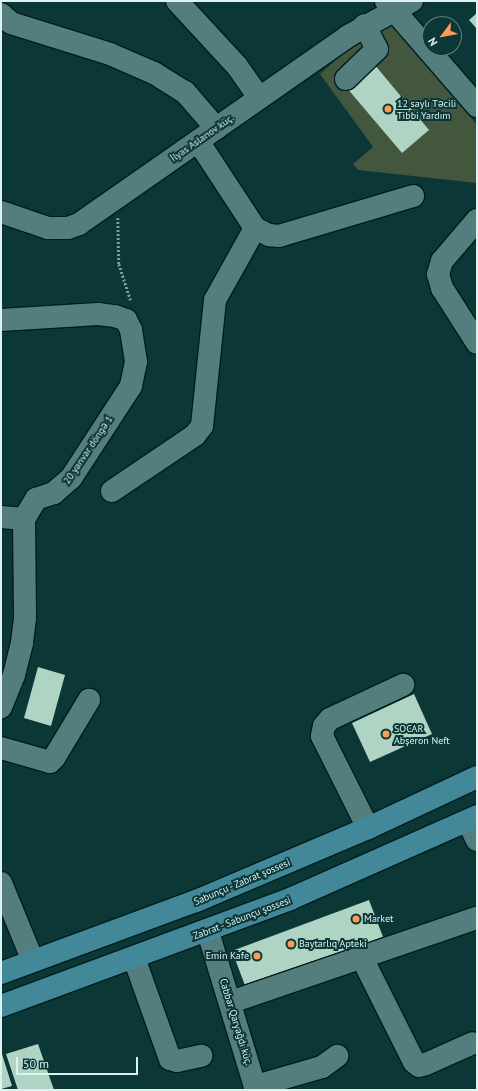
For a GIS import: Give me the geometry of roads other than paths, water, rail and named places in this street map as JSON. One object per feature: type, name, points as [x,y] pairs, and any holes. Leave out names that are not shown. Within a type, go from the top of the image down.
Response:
[{"type":"main road","name":"Sabunçu - Zabrat şossesi","points":[[1,973],[196,902],[368,828],[477,776]]},
{"type":"main road","name":"Zabrat - Sabunçu şossesi","points":[[1,1006],[208,932],[376,863],[472,819]]},
{"type":"street","points":[[177,1],[237,66],[259,98]]},
{"type":"street","points":[[397,4],[477,106]]},
{"type":"street","name":"İlyas Aslanov küç.","points":[[1,212],[57,229],[78,224],[364,25],[397,4]]},
{"type":"street","points":[[1,14],[11,23],[110,54],[154,73],[185,92],[216,128]]},
{"type":"street","points":[[346,79],[377,49],[364,25]]},
{"type":"street","points":[[198,141],[255,228],[269,235],[279,236],[413,196]]},
{"type":"street","points":[[477,220],[442,262],[438,274],[442,288],[477,343]]},
{"type":"street","points":[[112,491],[195,434],[202,426],[215,300],[255,228]]},
{"type":"street","name":"20 yanvar döngə 1","points":[[1,320],[98,314],[126,320],[131,330],[136,362],[131,386],[71,478],[54,493],[36,499],[24,518]]},
{"type":"street","points":[[1,517],[24,518],[22,636],[14,675],[1,708]]},
{"type":"street","points":[[368,828],[322,736],[324,726],[330,719],[403,685]]},
{"type":"street","points":[[1,748],[50,762],[54,758],[89,700]]},
{"type":"street","points":[[472,819],[477,840]]},
{"type":"street","points":[[1,883],[33,961]]},
{"type":"street","points":[[231,1002],[477,918]]},
{"type":"street","name":"Cabbar Qaryağdı küç.","points":[[208,932],[231,1002],[256,1088]]},
{"type":"street","points":[[134,958],[170,1059],[177,1061],[201,1056]]},
{"type":"street","points":[[362,958],[414,1062],[419,1066],[473,1043]]},
{"type":"street","points":[[256,1088],[316,1069],[337,1056]]},
{"type":"place","name":"12 saylı Təcili Tibbi Yardım","points":[[388,109]]},
{"type":"place","name":"SOCAR Abşeron Neft","points":[[386,734]]},
{"type":"place","name":"Market","points":[[356,919]]},
{"type":"place","name":"Baytarlıq Apteki","points":[[291,944]]},
{"type":"place","name":"Emin Kafe","points":[[257,956]]}]
